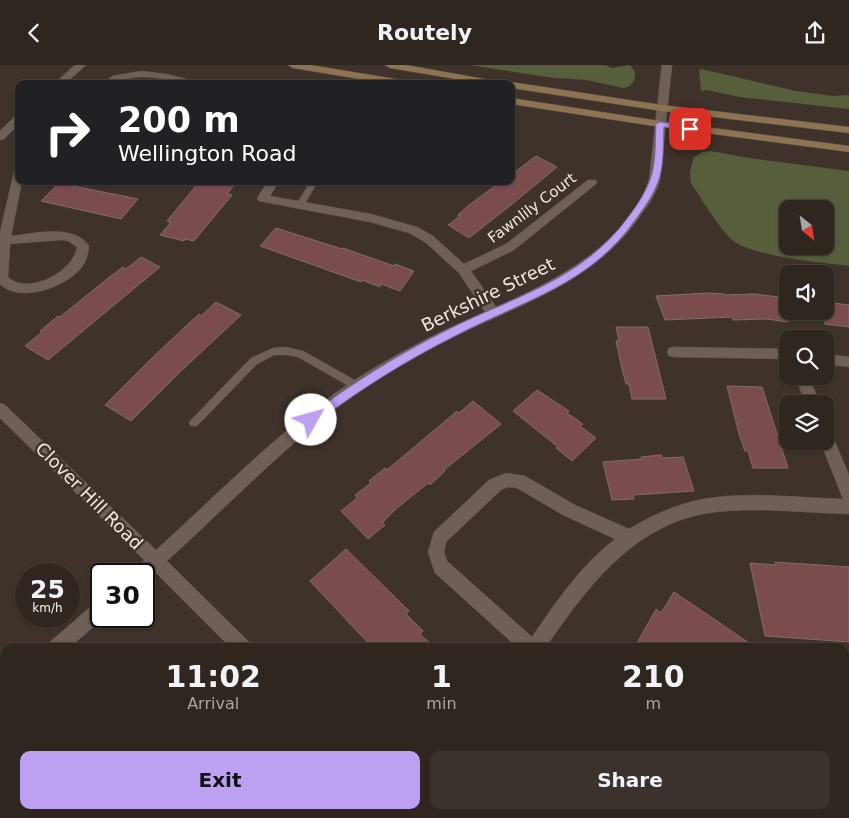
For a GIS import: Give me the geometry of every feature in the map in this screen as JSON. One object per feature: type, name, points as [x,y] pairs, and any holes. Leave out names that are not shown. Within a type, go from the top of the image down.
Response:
[{"type":"main road","points":[[294,65],[384,80]]},
{"type":"main road","points":[[390,65],[479,80]]},
{"type":"main road","points":[[515,86],[661,117],[849,149]]},
{"type":"main road","points":[[515,101],[661,117],[849,130]]},
{"type":"street","points":[[64,80],[81,65]]},
{"type":"street","name":"Berkshire Street","points":[[155,561],[282,443],[357,386],[407,355],[550,289],[600,256],[621,235],[648,196],[654,182],[667,65]]},
{"type":"street","points":[[112,80],[138,73],[179,80]]},
{"type":"street","points":[[0,137],[15,122]]},
{"type":"street","points":[[4,239],[62,236],[72,238],[83,246],[84,253],[81,262],[67,274],[41,286],[25,289],[8,285],[2,278],[5,205],[15,181]]},
{"type":"street","name":"Fawnlily Court","points":[[463,270],[510,247],[592,181]]},
{"type":"street","points":[[271,185],[263,198],[371,218],[413,230],[429,239],[463,270],[494,314]]},
{"type":"street","points":[[674,351],[779,353]]},
{"type":"street","points":[[834,360],[849,362]]},
{"type":"street","name":"Clover Hill Road","points":[[0,409],[39,445],[238,643]]},
{"type":"street","points":[[831,450],[849,495]]},
{"type":"street","points":[[526,643],[440,567],[435,556],[436,544],[440,537],[494,485],[506,481],[519,481],[569,510],[630,537]]},
{"type":"street","points":[[539,643],[572,594],[598,563],[630,537],[664,518],[691,509],[726,504],[849,507]]},
{"type":"street","points":[[62,643],[90,618]]},
{"type":"lane","points":[[300,205],[312,185]]},
{"type":"lane","points":[[194,423],[254,361],[273,352],[300,353],[357,386]]},
{"type":"green space","points":[[470,65],[605,65],[612,68],[629,65],[634,71],[635,79],[631,85],[623,88],[586,80],[554,78]]},
{"type":"green space","points":[[701,69],[796,91],[833,96],[849,95],[849,109],[739,97],[707,90],[701,91],[699,71]]},
{"type":"green space","points":[[711,151],[849,171],[849,266],[769,254],[741,245],[731,239],[691,183],[690,172],[694,157],[703,152]]},
{"type":"building","points":[[536,156],[557,167],[469,238],[448,225],[460,216],[458,215],[469,205],[496,185],[515,185],[515,172]]},
{"type":"building","points":[[57,185],[69,185],[138,199],[121,219],[41,201]]},
{"type":"building","points":[[197,185],[234,185],[227,194],[232,195],[194,241],[185,239],[184,241],[160,235],[171,222],[167,221]]},
{"type":"building","points":[[276,228],[414,271],[400,291],[381,284],[380,287],[362,280],[361,282],[260,246]]},
{"type":"building","points":[[141,257],[160,267],[48,360],[25,346],[58,316],[60,317],[123,267],[126,269]]},
{"type":"building","points":[[707,293],[725,295],[754,294],[779,297],[779,320],[788,320],[788,322],[767,319],[733,320],[732,317],[665,320],[656,296]]},
{"type":"building","points":[[216,302],[241,315],[131,421],[105,405],[199,314],[201,316]]},
{"type":"building","points":[[834,303],[849,305],[849,327],[825,324],[825,320],[834,320]]},
{"type":"building","points":[[616,327],[648,327],[666,399],[632,399],[629,384],[626,384],[622,369],[616,341],[619,341]]},
{"type":"building","points":[[727,386],[762,387],[779,440],[779,450],[782,450],[788,468],[753,468],[748,451],[745,451]]},
{"type":"building","points":[[537,390],[569,411],[567,413],[583,424],[580,426],[596,438],[572,461],[556,448],[558,447],[513,411]]},
{"type":"building","points":[[473,401],[501,424],[444,470],[430,485],[428,483],[397,508],[382,523],[385,525],[368,539],[341,511],[357,498],[355,495],[371,483],[369,481],[385,468],[387,470],[457,411],[459,413]]},
{"type":"building","points":[[661,455],[662,458],[683,457],[694,491],[633,495],[634,499],[612,500],[603,462],[642,459],[641,457]]},
{"type":"building","points":[[346,549],[409,611],[406,614],[423,631],[420,634],[430,643],[368,643],[310,581]]},
{"type":"building","points":[[775,562],[849,567],[849,642],[765,636],[750,563],[776,565]]},
{"type":"building","points":[[674,592],[749,643],[637,643],[656,609],[661,613]]},
{"type":"route","points":[[311,420],[357,386],[407,355],[455,331],[550,289],[600,256],[621,235],[648,196],[656,175],[660,124],[690,129]]}]
